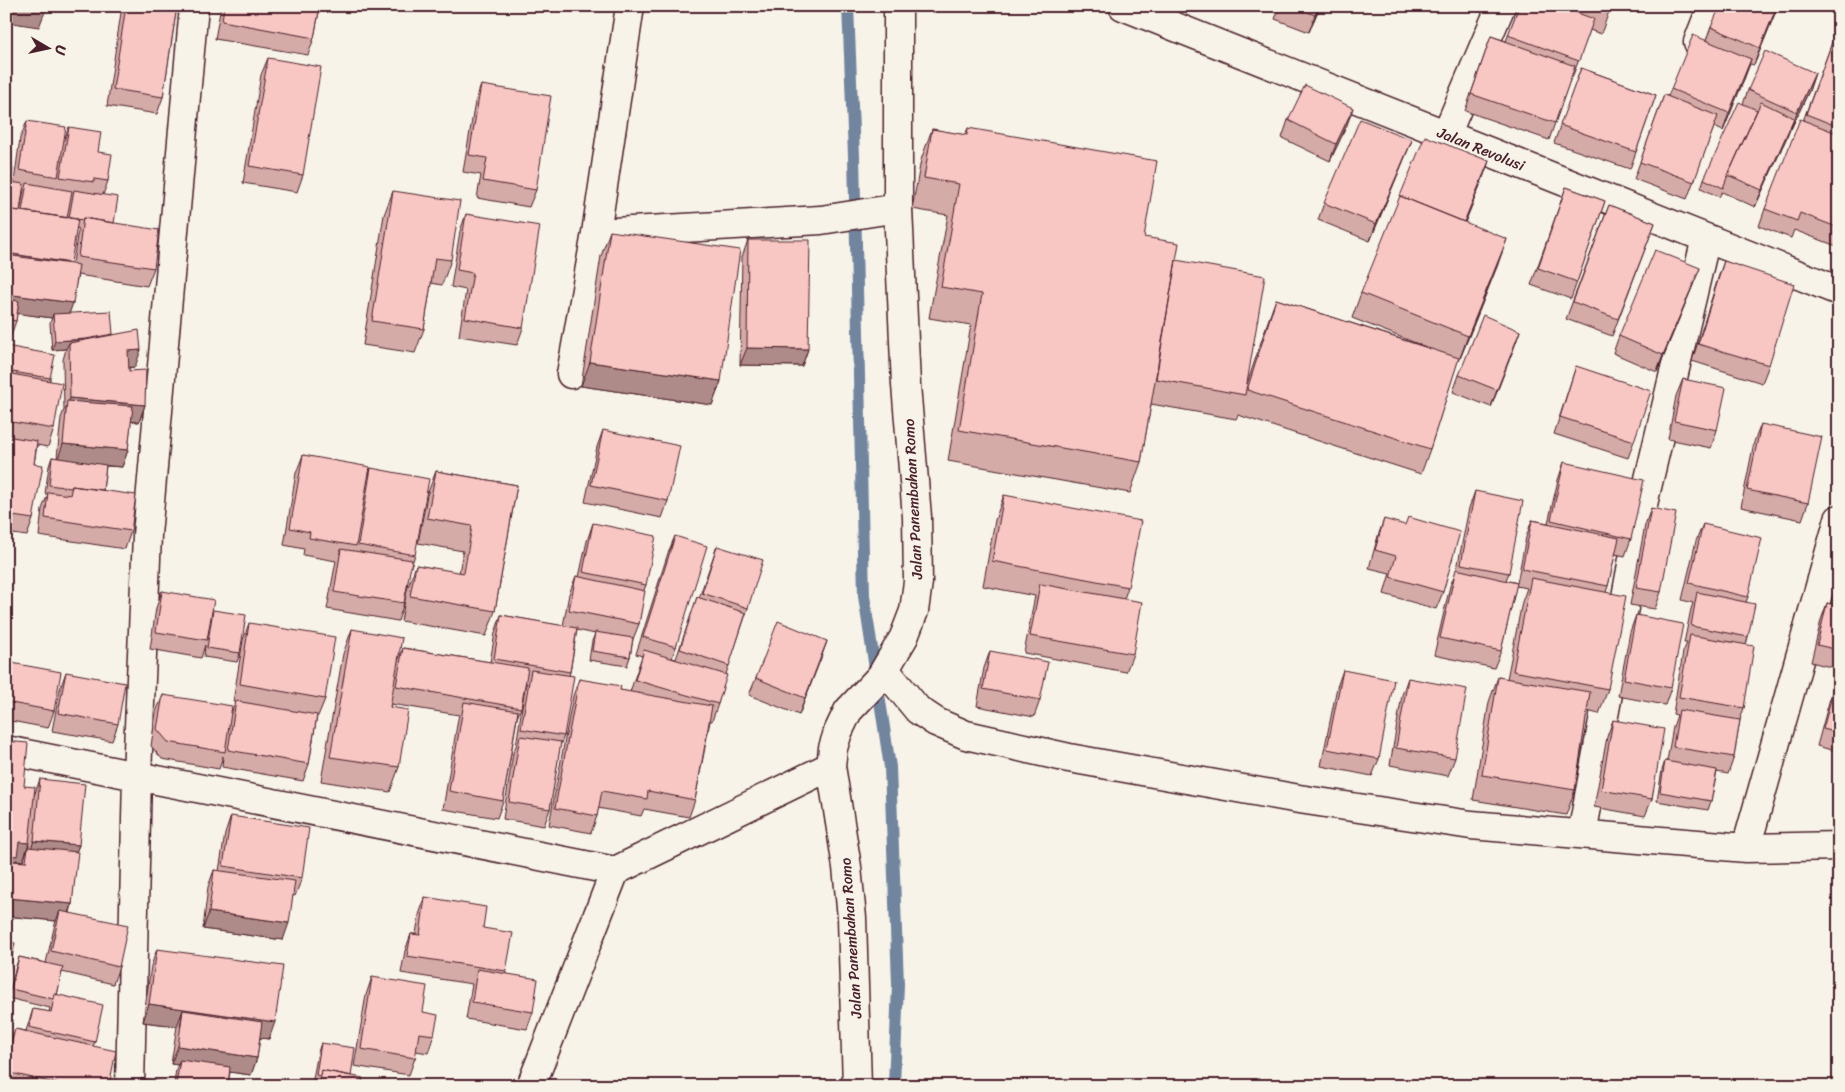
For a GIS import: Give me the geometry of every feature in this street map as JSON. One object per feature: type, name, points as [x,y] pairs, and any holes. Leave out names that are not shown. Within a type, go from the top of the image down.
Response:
[{"type":"street","points":[[130,1086],[137,775],[147,535],[194,6]]},
{"type":"street","points":[[571,374],[596,233],[630,6]]},
{"type":"street","name":"Jalan Panembahan Romo","points":[[857,1086],[852,918],[847,867],[831,766],[833,748],[848,711],[883,673],[910,625],[918,582],[916,517],[906,385],[887,210],[898,6]]},
{"type":"street","name":"Jalan Revolusi","points":[[1123,6],[1839,290]]},
{"type":"street","points":[[1446,135],[1500,6]]},
{"type":"street","points":[[1698,42],[1712,6]]},
{"type":"street","points":[[596,233],[821,220],[887,210]]},
{"type":"street","points":[[1582,834],[1644,500],[1706,238]]},
{"type":"street","points":[[1746,848],[1839,519]]},
{"type":"street","points":[[883,673],[918,710],[936,722],[966,735],[1069,758],[1299,800],[1471,825],[1746,848],[1839,846]]},
{"type":"street","points":[[6,750],[616,871],[831,766]]},
{"type":"street","points":[[531,1086],[616,871]]},
{"type":"building","points":[[22,6],[46,6],[46,9]]},
{"type":"building","points":[[126,6],[177,6],[163,97],[113,89]]},
{"type":"building","points":[[224,6],[320,6],[314,38],[222,21]]},
{"type":"building","points":[[1293,6],[1319,6],[1315,15]]},
{"type":"building","points":[[1519,6],[1558,6],[1594,19],[1579,61],[1508,35]]},
{"type":"building","points":[[1720,6],[1777,6],[1760,48],[1711,27]]},
{"type":"building","points":[[1837,29],[1839,30],[1839,127],[1806,114]]},
{"type":"building","points":[[1693,35],[1751,59],[1729,113],[1671,89]]},
{"type":"building","points":[[1491,36],[1575,66],[1555,123],[1471,94]]},
{"type":"building","points":[[1765,51],[1815,73],[1797,112],[1748,90]]},
{"type":"building","points":[[268,58],[321,67],[303,175],[249,166]]},
{"type":"building","points":[[1581,68],[1656,95],[1636,152],[1560,125]]},
{"type":"building","points":[[481,85],[551,96],[536,190],[483,181],[487,158],[469,155]]},
{"type":"building","points":[[1305,85],[1353,108],[1336,144],[1288,120]]},
{"type":"building","points":[[1664,95],[1718,116],[1694,182],[1640,162]]},
{"type":"building","points":[[1739,102],[1757,110],[1723,188],[1704,179]]},
{"type":"building","points":[[1761,102],[1794,118],[1762,190],[1728,175]]},
{"type":"building","points":[[1360,119],[1412,140],[1376,224],[1324,203]]},
{"type":"building","points":[[1800,119],[1839,134],[1839,228],[1800,213],[1797,221],[1765,209]]},
{"type":"building","points":[[27,121],[66,127],[58,177],[19,170]]},
{"type":"building","points":[[69,127],[101,132],[98,152],[112,154],[108,181],[94,179],[94,182],[60,177]]},
{"type":"building","points":[[968,128],[1157,161],[1144,237],[1179,243],[1141,462],[959,430],[982,294],[941,287],[959,184],[924,178],[932,129],[967,135]]},
{"type":"building","points":[[1425,136],[1489,161],[1464,222],[1400,196]]},
{"type":"building","points":[[6,168],[13,169],[11,182],[24,184],[20,211],[6,209]]},
{"type":"building","points":[[27,183],[72,191],[67,218],[22,211]]},
{"type":"building","points":[[1566,187],[1605,201],[1577,282],[1538,268]]},
{"type":"building","points":[[74,190],[118,197],[114,223],[83,218],[83,220],[69,218]]},
{"type":"building","points":[[393,191],[460,201],[451,260],[435,258],[424,329],[372,321]]},
{"type":"building","points":[[1400,196],[1507,239],[1468,336],[1361,293]]},
{"type":"building","points":[[1609,205],[1655,223],[1618,319],[1573,302]]},
{"type":"building","points":[[6,209],[78,219],[71,263],[6,253]]},
{"type":"building","points":[[466,214],[540,226],[523,328],[465,318],[473,273],[457,270]]},
{"type":"building","points":[[83,218],[159,230],[154,268],[78,257]]},
{"type":"building","points":[[610,231],[740,250],[721,381],[590,362]]},
{"type":"building","points":[[748,240],[810,240],[808,349],[747,348]]},
{"type":"building","points":[[1655,250],[1700,268],[1663,355],[1619,336]]},
{"type":"building","points":[[6,255],[79,265],[73,303],[6,294]]},
{"type":"building","points":[[1176,260],[1265,276],[1245,395],[1156,379]]},
{"type":"building","points":[[1724,261],[1794,284],[1769,365],[1698,344]]},
{"type":"building","points":[[6,299],[19,301],[16,321],[6,319]]},
{"type":"building","points":[[1276,299],[1459,358],[1430,449],[1247,390]]},
{"type":"building","points":[[111,311],[113,334],[86,339],[55,341],[53,314]]},
{"type":"building","points":[[1483,315],[1520,331],[1497,390],[1459,375]]},
{"type":"building","points":[[139,330],[141,350],[128,351],[129,371],[146,370],[145,405],[70,398],[69,343]]},
{"type":"building","points":[[6,346],[55,355],[50,378],[6,371]]},
{"type":"building","points":[[1576,366],[1651,391],[1634,441],[1560,417]]},
{"type":"building","points":[[6,373],[62,383],[54,429],[6,421]]},
{"type":"building","points":[[1683,379],[1726,388],[1717,430],[1674,421]]},
{"type":"building","points":[[67,401],[133,406],[128,450],[63,444]]},
{"type":"building","points":[[1761,424],[1822,437],[1808,503],[1747,490]]},
{"type":"building","points":[[603,430],[680,446],[668,501],[591,485]]},
{"type":"building","points":[[6,436],[37,441],[34,464],[43,465],[33,519],[6,515]]},
{"type":"building","points":[[303,455],[370,467],[356,546],[309,538],[310,532],[290,528]]},
{"type":"building","points":[[52,457],[106,465],[103,490],[49,485]]},
{"type":"building","points":[[1564,462],[1644,480],[1631,539],[1551,520]]},
{"type":"building","points":[[371,468],[429,479],[415,555],[358,545]]},
{"type":"building","points":[[436,471],[517,485],[495,611],[410,596],[416,565],[464,573],[472,526],[427,518]]},
{"type":"building","points":[[72,486],[136,495],[131,531],[45,518],[48,492],[70,495]]},
{"type":"building","points":[[1475,491],[1523,501],[1509,573],[1461,564]]},
{"type":"building","points":[[1004,495],[1141,521],[1128,587],[992,561]]},
{"type":"building","points":[[1651,508],[1676,513],[1661,592],[1636,588]]},
{"type":"building","points":[[1408,517],[1460,532],[1443,592],[1390,577],[1396,556],[1375,550],[1384,519],[1405,525]]},
{"type":"building","points":[[1532,520],[1619,538],[1608,586],[1522,569]]},
{"type":"building","points":[[593,523],[656,536],[646,585],[583,572]]},
{"type":"building","points":[[1703,524],[1762,538],[1748,597],[1689,583]]},
{"type":"building","points":[[675,536],[707,546],[676,647],[643,637]]},
{"type":"building","points":[[717,546],[763,560],[748,608],[702,593]]},
{"type":"building","points":[[341,549],[412,560],[404,603],[334,592]]},
{"type":"building","points":[[1456,569],[1517,583],[1501,651],[1440,638]]},
{"type":"building","points":[[576,576],[645,591],[639,624],[569,610]]},
{"type":"building","points":[[1531,578],[1626,596],[1608,689],[1513,671]]},
{"type":"building","points":[[1040,584],[1142,602],[1133,654],[1030,636]]},
{"type":"building","points":[[162,591],[214,600],[207,640],[156,632]]},
{"type":"building","points":[[1697,592],[1755,604],[1748,637],[1691,626]]},
{"type":"building","points":[[697,597],[746,613],[729,666],[680,649]]},
{"type":"building","points":[[1827,603],[1839,606],[1839,650],[1817,645]]},
{"type":"building","points":[[213,610],[246,615],[240,653],[207,648]]},
{"type":"building","points":[[501,615],[577,628],[570,672],[494,659]]},
{"type":"building","points":[[1636,615],[1683,624],[1671,688],[1624,679]]},
{"type":"building","points":[[778,621],[827,641],[805,698],[756,678]]},
{"type":"building","points":[[249,623],[335,637],[325,699],[240,684]]},
{"type":"building","points":[[352,629],[402,638],[390,707],[408,710],[399,767],[330,757]]},
{"type":"building","points":[[595,632],[633,638],[630,657],[592,651]]},
{"type":"building","points":[[1690,635],[1754,646],[1744,708],[1679,697]]},
{"type":"building","points":[[403,648],[528,668],[521,708],[396,686]]},
{"type":"building","points":[[644,650],[727,675],[718,704],[635,680]]},
{"type":"building","points":[[990,651],[1048,662],[1040,700],[983,689]]},
{"type":"building","points":[[6,662],[61,672],[54,711],[6,702]]},
{"type":"building","points":[[531,670],[574,676],[564,736],[521,729]]},
{"type":"building","points":[[1343,670],[1394,680],[1379,759],[1327,749]]},
{"type":"building","points":[[1839,670],[1839,733],[1823,729]]},
{"type":"building","points":[[66,672],[125,683],[118,724],[58,713]]},
{"type":"building","points":[[1498,677],[1590,692],[1575,790],[1482,775]]},
{"type":"building","points":[[1408,678],[1467,689],[1455,758],[1396,748]]},
{"type":"building","points":[[579,679],[621,686],[620,690],[712,706],[695,800],[648,791],[647,799],[602,791],[597,816],[555,808]]},
{"type":"building","points":[[163,695],[232,706],[225,752],[168,742],[157,729]]},
{"type":"building","points":[[236,701],[317,715],[309,764],[228,750]]},
{"type":"building","points":[[464,702],[518,711],[503,801],[449,791]]},
{"type":"building","points":[[1679,710],[1740,720],[1734,757],[1673,747]]},
{"type":"building","points":[[1613,720],[1664,729],[1652,799],[1601,790]]},
{"type":"building","points":[[520,736],[561,742],[550,809],[509,802]]},
{"type":"building","points":[[6,741],[28,743],[24,786],[35,787],[29,843],[19,842],[17,856],[6,855]]},
{"type":"building","points":[[1665,761],[1717,770],[1711,801],[1660,792]]},
{"type":"building","points":[[40,779],[85,784],[79,845],[34,841]]},
{"type":"building","points":[[231,816],[309,828],[302,878],[223,866]]},
{"type":"building","points":[[28,847],[78,852],[72,904],[8,898],[12,861],[26,862]]},
{"type":"building","points":[[214,870],[295,881],[289,923],[209,912]]},
{"type":"building","points":[[425,897],[486,907],[483,928],[513,933],[506,971],[407,956],[411,934],[420,935]]},
{"type":"building","points":[[60,911],[128,925],[119,967],[51,951]]},
{"type":"building","points":[[6,941],[15,943],[6,984]]},
{"type":"building","points":[[157,949],[283,966],[275,1022],[149,1004]]},
{"type":"building","points":[[19,957],[63,967],[57,995],[55,994],[53,999],[11,989]]},
{"type":"building","points":[[477,969],[538,979],[533,1012],[472,1002]]},
{"type":"building","points":[[372,977],[427,986],[423,1012],[438,1015],[434,1035],[419,1033],[415,1058],[361,1049]]},
{"type":"building","points":[[55,994],[103,1005],[95,1042],[29,1027],[33,1009],[51,1012]]},
{"type":"building","points":[[183,1010],[262,1022],[257,1058],[178,1046]]},
{"type":"building","points":[[15,1029],[116,1051],[109,1086],[68,1086],[6,1072]]},
{"type":"building","points":[[321,1043],[355,1048],[351,1076],[321,1070],[320,1076],[316,1075]]},
{"type":"building","points":[[180,1060],[230,1067],[228,1086],[187,1086],[176,1084]]},
{"type":"building","points":[[321,1070],[363,1078],[361,1086],[319,1086]]},
{"type":"building","points":[[141,1079],[188,1085],[140,1086]]},
{"type":"building","points":[[364,1083],[384,1086],[363,1086]]},
{"type":"building","points":[[399,1083],[413,1086],[398,1086]]},
{"type":"waterway","points":[[848,6],[854,156],[864,596],[890,767],[898,984],[894,1086]]}]
